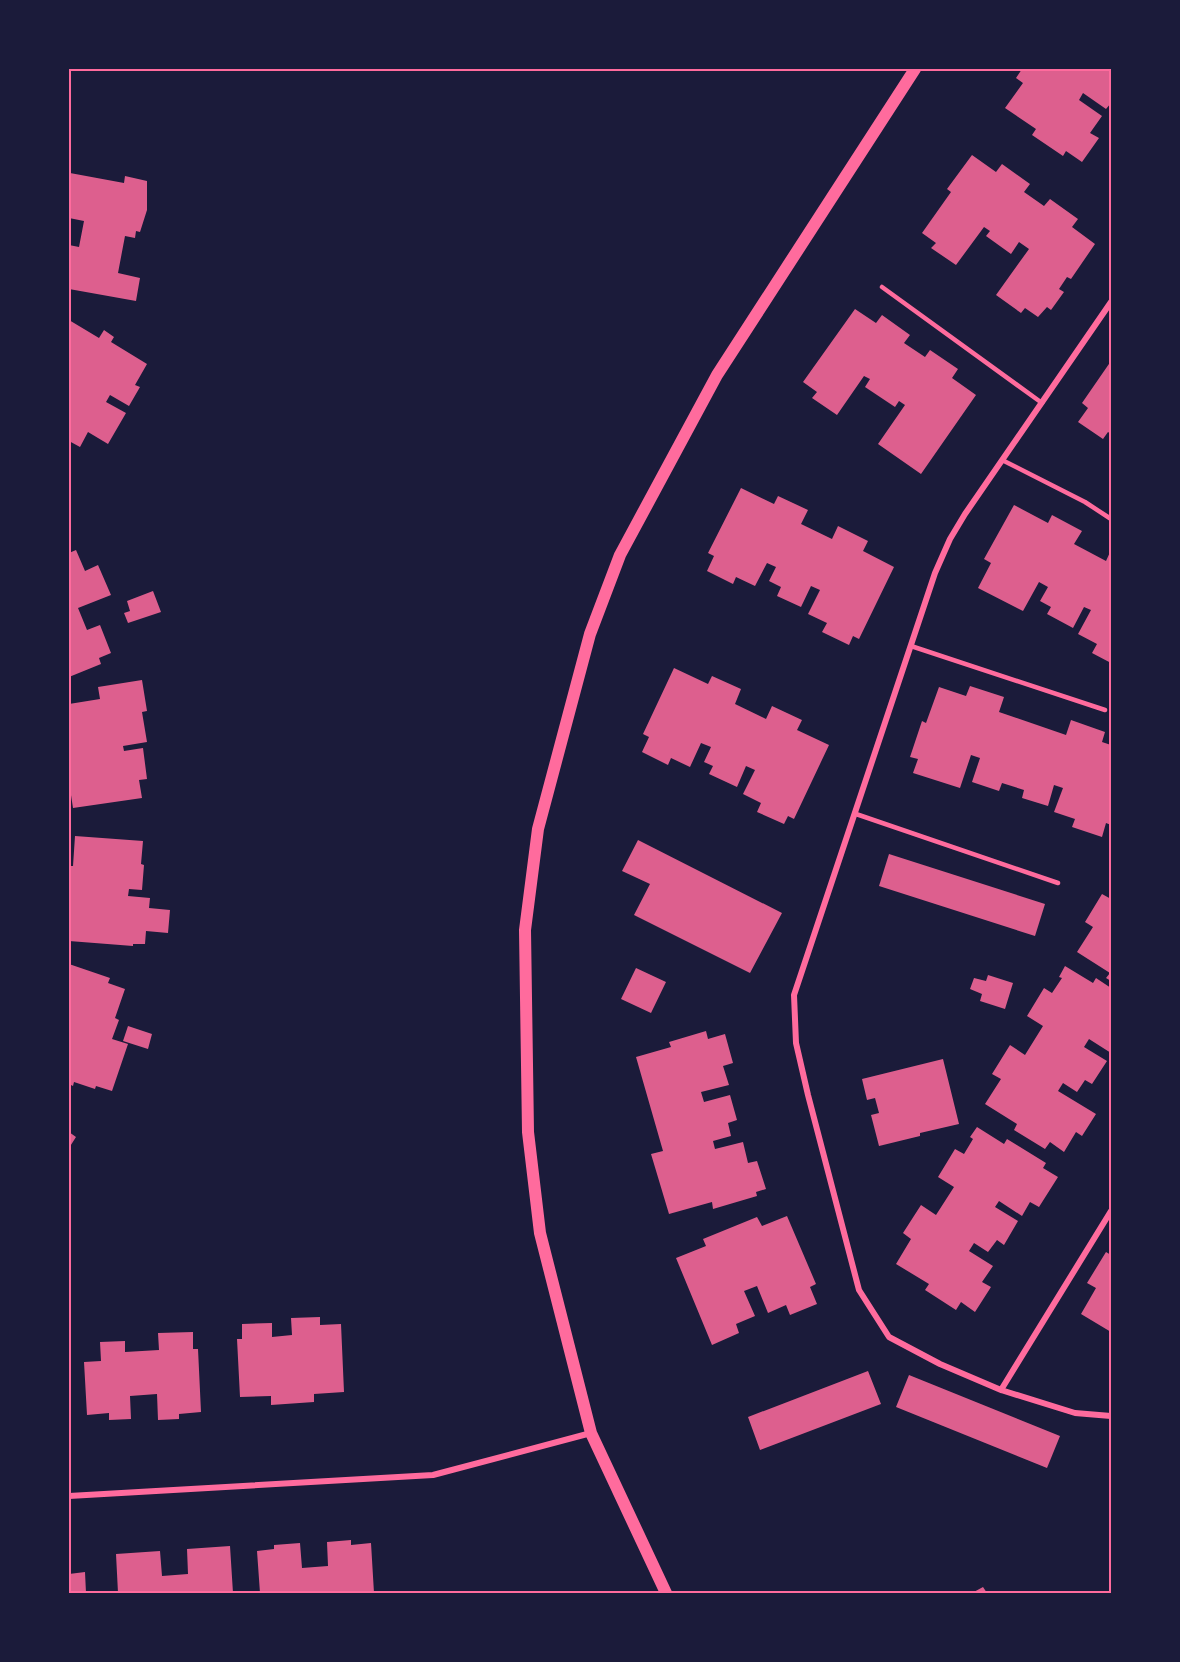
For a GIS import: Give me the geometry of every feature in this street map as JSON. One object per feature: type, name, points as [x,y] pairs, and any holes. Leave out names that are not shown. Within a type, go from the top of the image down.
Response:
[{"type":"main road","points":[[666,1593],[591,1433],[540,1233],[528,1132],[525,930],[538,829],[590,634],[620,555],[717,375],[915,69]]},
{"type":"street","points":[[1111,302],[950,539],[935,573],[794,995],[796,1043],[859,1290],[889,1337],[940,1364],[1002,1390],[1075,1413],[1111,1416]]},
{"type":"street","points":[[1002,1390],[1111,1211]]},
{"type":"street","points":[[69,1496],[433,1475],[591,1433]]},
{"type":"lane","points":[[882,287],[1042,403]]},
{"type":"lane","points":[[1002,460],[1085,502],[1111,519]]},
{"type":"lane","points":[[911,646],[1105,710]]},
{"type":"lane","points":[[856,814],[1058,883]]},
{"type":"building","points":[[1022,69],[1111,69],[1111,103],[1106,109],[1083,93],[1079,100],[1102,116],[1090,133],[1099,138],[1082,162],[1066,151],[1063,156],[1032,135],[1036,129],[1005,108],[1023,83],[1016,78]]},
{"type":"building","points":[[972,155],[996,172],[1002,164],[1030,184],[1024,192],[1044,206],[1050,199],[1078,219],[1072,227],[1095,244],[1071,279],[1067,277],[1059,289],[1064,292],[1051,310],[1047,307],[1038,317],[1025,308],[1021,313],[996,295],[1029,249],[1019,242],[1011,254],[986,236],[990,231],[984,227],[956,265],[931,248],[936,243],[922,233],[951,192],[947,189]]},
{"type":"building","points":[[70,173],[124,183],[125,176],[147,181],[147,210],[140,232],[136,231],[135,238],[125,236],[118,273],[140,278],[136,301],[69,289],[69,245],[79,247],[84,221],[69,218]]},
{"type":"building","points":[[855,309],[876,323],[882,315],[910,335],[904,343],[925,357],[930,350],[958,369],[952,378],[976,395],[921,474],[878,444],[905,405],[899,401],[895,407],[865,387],[870,379],[864,376],[837,415],[812,398],[817,392],[803,382]]},
{"type":"building","points":[[69,320],[99,338],[104,330],[114,337],[111,342],[147,364],[135,385],[140,387],[129,406],[110,395],[106,402],[126,413],[108,444],[88,432],[80,447],[69,441]]},
{"type":"building","points":[[1111,361],[1111,434],[1108,432],[1103,439],[1078,422],[1088,408],[1082,403]]},
{"type":"building","points":[[741,488],[774,504],[778,496],[808,510],[801,524],[832,539],[838,526],[868,541],[863,551],[894,567],[859,639],[853,636],[849,645],[822,632],[827,623],[808,614],[820,590],[811,586],[801,607],[777,596],[781,587],[769,581],[776,567],[767,563],[755,586],[736,577],[733,584],[707,571],[714,556],[708,553]]},
{"type":"building","points":[[1014,505],[1048,523],[1052,515],[1082,531],[1074,544],[1106,561],[1111,550],[1111,663],[1092,653],[1097,644],[1078,634],[1091,610],[1084,607],[1073,628],[1047,614],[1051,607],[1040,601],[1048,587],[1039,582],[1023,611],[978,588],[991,563],[984,559]]},
{"type":"building","points":[[76,550],[85,571],[98,565],[111,595],[78,608],[87,630],[100,625],[111,653],[99,658],[101,664],[69,677],[69,553]]},
{"type":"building","points":[[153,591],[161,612],[128,623],[124,613],[130,611],[127,601]]},
{"type":"building","points":[[674,668],[708,684],[712,676],[741,689],[735,704],[766,719],[772,706],[802,720],[797,730],[829,745],[794,819],[788,816],[784,824],[757,812],[761,803],[743,794],[755,770],[746,766],[737,787],[709,774],[713,766],[704,762],[711,747],[701,743],[690,767],[671,758],[668,765],[642,752],[649,737],[643,734]]},
{"type":"building","points":[[142,680],[147,711],[142,712],[147,742],[123,746],[124,751],[143,748],[147,779],[139,780],[142,798],[73,808],[69,782],[69,704],[100,699],[98,687]]},
{"type":"building","points":[[970,686],[1004,697],[999,712],[1066,735],[1071,720],[1105,732],[1102,742],[1111,745],[1111,825],[1106,823],[1102,837],[1072,827],[1075,819],[1054,812],[1063,788],[1054,785],[1048,806],[1022,798],[1024,790],[1002,783],[999,791],[972,782],[980,758],[971,755],[960,788],[913,773],[918,759],[910,757],[922,721],[926,723],[939,687],[966,696]]},
{"type":"building","points":[[75,836],[143,841],[142,890],[129,889],[128,896],[150,898],[149,908],[170,910],[168,933],[146,931],[145,944],[133,944],[133,946],[69,941],[69,866],[73,866]]},
{"type":"building","points":[[638,840],[782,913],[750,973],[634,915],[650,884],[622,871]]},
{"type":"building","points":[[889,854],[1045,904],[1035,936],[879,886]]},
{"type":"building","points":[[1102,894],[1111,899],[1111,981],[1106,978],[1110,973],[1077,952],[1093,927],[1085,922]]},
{"type":"building","points":[[69,964],[110,978],[108,983],[125,989],[115,1018],[119,1020],[112,1039],[128,1044],[112,1091],[96,1086],[95,1089],[74,1082],[73,1086],[69,1084]]},
{"type":"building","points":[[1065,966],[1093,983],[1096,978],[1111,988],[1111,1053],[1089,1039],[1084,1047],[1107,1061],[1092,1084],[1085,1080],[1077,1092],[1063,1083],[1058,1091],[1096,1114],[1082,1136],[1076,1132],[1064,1152],[1050,1142],[1045,1149],[1014,1130],[1017,1124],[985,1104],[1001,1079],[992,1074],[1010,1045],[1025,1055],[1043,1026],[1027,1016],[1044,988],[1052,993],[1062,978],[1059,977]]},
{"type":"building","points":[[636,968],[666,982],[651,1013],[621,999]]},
{"type":"building","points":[[988,975],[1013,983],[1005,1009],[980,1001],[982,994],[970,989],[974,978],[986,981]]},
{"type":"building","points":[[128,1026],[152,1034],[148,1049],[123,1041]]},
{"type":"building","points":[[706,1031],[708,1039],[725,1034],[733,1063],[723,1066],[729,1085],[701,1092],[704,1102],[730,1095],[737,1120],[728,1123],[731,1136],[713,1141],[715,1149],[743,1142],[748,1163],[757,1161],[766,1189],[756,1192],[757,1196],[713,1209],[712,1202],[669,1214],[651,1154],[663,1151],[636,1057],[671,1047],[669,1042]]},
{"type":"building","points":[[943,1059],[959,1124],[879,1146],[871,1115],[879,1113],[875,1098],[867,1100],[862,1079]]},
{"type":"building","points":[[977,1127],[1004,1144],[1007,1139],[1046,1163],[1043,1168],[1058,1177],[1039,1207],[1030,1202],[1022,1216],[999,1201],[995,1207],[1018,1221],[1004,1245],[997,1240],[988,1252],[974,1243],[969,1251],[993,1266],[982,1282],[991,1287],[975,1312],[961,1302],[956,1310],[925,1290],[929,1284],[896,1264],[911,1239],[903,1233],[921,1205],[936,1215],[954,1187],[938,1177],[955,1149],[964,1154],[973,1139],[970,1137]]},
{"type":"building","points":[[69,1132],[76,1137],[69,1148]]},
{"type":"building","points":[[787,1216],[816,1284],[810,1287],[817,1304],[790,1315],[786,1305],[768,1313],[757,1286],[744,1291],[755,1316],[736,1324],[739,1333],[712,1345],[676,1258],[706,1246],[703,1239],[757,1217],[762,1226]]},
{"type":"building","points":[[1106,1252],[1111,1255],[1111,1332],[1081,1314],[1096,1288],[1087,1283]]},
{"type":"building","points":[[320,1317],[320,1325],[341,1324],[344,1392],[314,1394],[314,1402],[271,1405],[271,1396],[240,1397],[237,1339],[242,1339],[242,1324],[272,1323],[272,1337],[292,1335],[291,1318]]},
{"type":"building","points":[[193,1332],[193,1349],[198,1349],[201,1412],[179,1414],[179,1419],[158,1420],[157,1394],[130,1396],[131,1419],[109,1420],[109,1413],[87,1415],[84,1362],[101,1361],[100,1342],[125,1341],[125,1352],[159,1350],[158,1333]]},
{"type":"building","points":[[868,1371],[881,1404],[760,1450],[748,1417]]},
{"type":"building","points":[[909,1375],[1060,1436],[1047,1468],[896,1407]]},
{"type":"building","points":[[351,1540],[351,1545],[371,1543],[374,1593],[260,1593],[257,1551],[274,1549],[274,1545],[300,1543],[302,1568],[328,1566],[327,1542]]},
{"type":"building","points":[[230,1546],[233,1593],[118,1593],[116,1554],[160,1551],[162,1576],[188,1574],[187,1549]]},
{"type":"building","points":[[85,1572],[86,1593],[69,1593],[69,1574]]},
{"type":"building","points":[[983,1587],[987,1593],[972,1593]]}]
